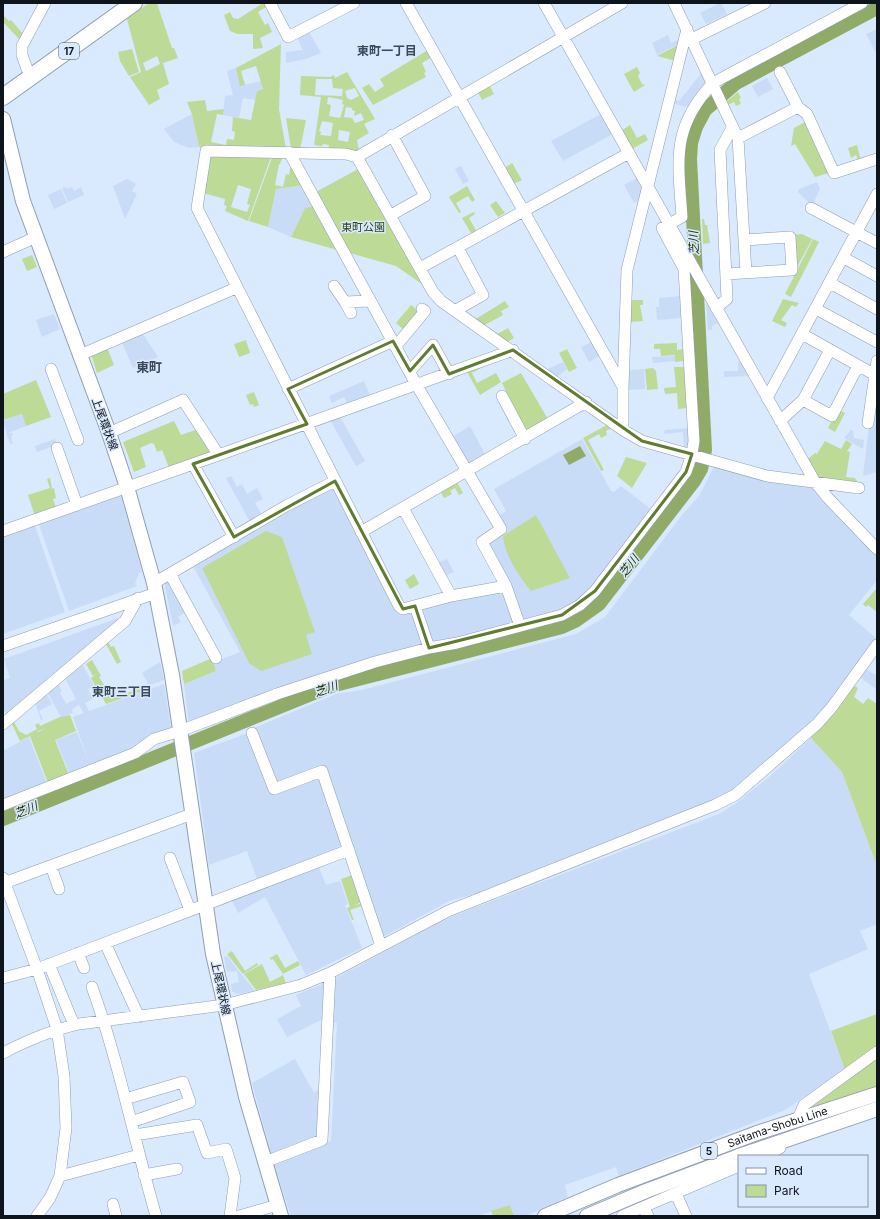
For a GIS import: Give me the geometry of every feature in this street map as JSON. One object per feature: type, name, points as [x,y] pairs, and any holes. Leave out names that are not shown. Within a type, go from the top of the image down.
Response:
[{"type":"highway","name":"17","points":[[3,85],[118,3]]},
{"type":"highway","name":"17","points":[[3,97],[134,3]]},
{"type":"main road","name":"上尾環状線","points":[[3,119],[16,177],[36,237],[109,432],[127,487],[154,588],[172,675],[205,905],[224,1005],[246,1097],[279,1210]]},
{"type":"main road","name":"Saitama-Shobu Line","points":[[545,1216],[625,1182],[757,1133],[877,1094]]},
{"type":"main road","name":"Saitama-Shobu Line","points":[[742,1155],[877,1109]]},
{"type":"main road","name":"Saitama-Shobu Line","points":[[587,1216],[646,1191],[738,1156]]},
{"type":"street","points":[[27,69],[22,55],[22,46],[45,3]]},
{"type":"street","points":[[270,3],[288,37],[354,3]]},
{"type":"street","points":[[406,3],[622,387]]},
{"type":"street","points":[[544,3],[815,482],[828,498],[877,549]]},
{"type":"street","points":[[357,157],[392,135],[622,3]]},
{"type":"street","points":[[674,3],[714,85],[736,136],[746,273]]},
{"type":"street","points":[[690,34],[764,3]]},
{"type":"street","points":[[3,805],[135,753],[154,739],[181,734],[285,691],[375,662],[430,648],[457,643],[562,615],[580,605],[595,592],[686,472],[694,455],[684,269],[662,228],[671,228],[682,217],[678,155],[684,126],[696,102],[714,85],[862,3]]},
{"type":"street","points":[[623,430],[622,387],[626,270],[690,34]]},
{"type":"street","points":[[780,72],[798,107],[807,114],[834,173],[877,159]]},
{"type":"street","points":[[716,308],[727,299],[720,150],[724,142],[798,107]]},
{"type":"street","points":[[390,215],[425,196],[392,135]]},
{"type":"street","points":[[506,586],[451,596],[415,606],[403,608],[399,606],[236,288],[197,208],[206,151],[346,154],[357,157],[433,292],[441,301],[513,350],[623,430],[642,442],[658,445],[767,476],[859,488]]},
{"type":"street","points":[[289,152],[370,301],[395,343],[416,384],[501,529],[482,542],[506,586],[520,626]]},
{"type":"street","points":[[420,268],[629,153]]},
{"type":"street","points":[[767,398],[844,258],[877,194]]},
{"type":"street","points":[[811,208],[877,243]]},
{"type":"street","points":[[3,252],[36,237]]},
{"type":"street","points":[[726,274],[792,270],[790,237],[744,240]]},
{"type":"street","points":[[456,310],[483,295],[458,248]]},
{"type":"street","points":[[844,258],[877,276]]},
{"type":"street","points":[[830,283],[877,309]]},
{"type":"street","points":[[334,286],[351,313]]},
{"type":"street","points":[[80,355],[236,288]]},
{"type":"street","points":[[345,302],[370,301]]},
{"type":"street","points":[[816,308],[877,342]]},
{"type":"street","points":[[288,389],[395,343],[425,311],[422,309]]},
{"type":"street","points":[[802,334],[876,376]]},
{"type":"street","points":[[410,371],[433,345],[449,374]]},
{"type":"street","points":[[3,532],[218,454],[307,424],[416,384],[449,374],[513,350]]},
{"type":"street","points":[[780,421],[803,400],[830,350]]},
{"type":"street","points":[[868,423],[877,361]]},
{"type":"street","points":[[803,400],[832,416],[858,366]]},
{"type":"street","points":[[51,369],[78,440]]},
{"type":"street","points":[[502,396],[525,438]]},
{"type":"street","points":[[109,432],[183,400],[218,454]]},
{"type":"street","points":[[361,532],[468,472],[586,402]]},
{"type":"street","points":[[57,448],[77,505]]},
{"type":"street","points":[[193,464],[234,537]]},
{"type":"street","points":[[3,646],[138,598],[154,588],[170,574],[286,506],[335,481]]},
{"type":"street","points":[[403,508],[451,596]]},
{"type":"street","points":[[170,574],[216,658]]},
{"type":"street","points":[[4,719],[125,621],[138,598]]},
{"type":"street","points":[[415,606],[430,648]]},
{"type":"street","points":[[3,1053],[30,1039],[57,1029],[74,1025],[224,1005],[273,994],[301,985],[330,973],[448,911],[715,805],[734,795],[801,739],[832,707],[877,645]]},
{"type":"street","points":[[252,733],[274,789],[322,771],[381,946]]},
{"type":"street","points":[[37,1216],[50,1198],[60,1176],[66,1128],[64,1076],[57,1029],[37,969],[4,881],[51,866],[192,814]]},
{"type":"street","points":[[3,978],[37,969],[349,850]]},
{"type":"street","points":[[170,858],[190,910]]},
{"type":"street","points":[[51,866],[59,889]]},
{"type":"street","points":[[105,943],[139,1017]]},
{"type":"street","points":[[78,953],[84,968]]},
{"type":"street","points":[[50,964],[74,1025]]},
{"type":"street","points":[[265,1162],[322,1140],[330,973]]},
{"type":"street","points":[[92,987],[104,1021],[156,1216]]},
{"type":"street","points":[[797,1120],[804,1105],[877,1052]]},
{"type":"street","points":[[125,1099],[183,1082],[190,1102],[131,1122]]},
{"type":"street","points":[[764,1155],[854,1117]]},
{"type":"street","points":[[135,1135],[197,1125],[207,1153],[226,1149],[235,1178],[230,1216]]},
{"type":"street","points":[[60,1176],[139,1155]]},
{"type":"street","points":[[622,1216],[645,1211],[676,1194],[738,1166]]},
{"type":"street","points":[[144,1175],[177,1169]]},
{"type":"street","points":[[676,1194],[686,1216]]},
{"type":"street","points":[[113,1204],[116,1216]]},
{"type":"street","points":[[239,1216],[279,1210]]},
{"type":"highlighted area","points":[[393,341],[410,371],[433,345],[449,374],[513,350],[642,441],[692,454],[686,472],[595,591],[562,615],[429,648],[415,606],[403,609],[335,481],[234,537],[193,464],[307,424],[288,389]]},
{"type":"shaded area","points":[[720,3],[727,14],[706,24],[700,13]]},
{"type":"shaded area","points":[[877,29],[877,55],[866,34]]},
{"type":"shaded area","points":[[308,30],[321,53],[306,59],[297,36]]},
{"type":"shaded area","points":[[668,35],[671,43],[680,39],[682,42],[657,55],[652,43]]},
{"type":"shaded area","points":[[302,50],[306,59],[286,63],[286,52]]},
{"type":"shaded area","points":[[236,68],[240,86],[261,81],[263,89],[257,91],[255,100],[243,98],[239,118],[223,115],[225,96],[233,95],[227,71]]},
{"type":"shaded area","points":[[701,70],[706,79],[705,84],[687,107],[672,103],[673,100],[679,101],[700,75]]},
{"type":"shaded area","points":[[767,78],[773,89],[758,97],[752,86]]},
{"type":"shaded area","points":[[192,114],[199,147],[189,148],[174,142],[164,129]]},
{"type":"shaded area","points":[[601,114],[613,134],[563,161],[551,141]]},
{"type":"shaded area","points":[[461,166],[469,181],[463,184],[455,169]]},
{"type":"shaded area","points":[[637,178],[643,192],[642,199],[634,203],[624,185]]},
{"type":"shaded area","points":[[127,179],[136,184],[132,191],[137,194],[125,219],[113,186]]},
{"type":"shaded area","points":[[817,182],[820,189],[812,206],[798,192],[799,189]]},
{"type":"shaded area","points":[[304,185],[315,206],[305,208],[291,237],[268,227],[276,189]]},
{"type":"shaded area","points":[[66,187],[67,189],[72,187],[74,191],[81,187],[84,195],[68,202],[62,188]]},
{"type":"shaded area","points":[[61,189],[67,203],[54,209],[48,195]]},
{"type":"shaded area","points":[[680,296],[682,318],[657,320],[656,307],[659,307],[659,298]]},
{"type":"shaded area","points":[[706,302],[718,323],[712,326],[712,330],[708,330]]},
{"type":"shaded area","points":[[54,314],[60,329],[42,337],[36,320]]},
{"type":"shaded area","points":[[141,331],[158,357],[133,368],[121,340]]},
{"type":"shaded area","points":[[594,341],[601,355],[589,362],[581,347]]},
{"type":"shaded area","points":[[675,356],[675,361],[653,363],[652,357]]},
{"type":"shaded area","points":[[563,362],[567,369],[556,378],[548,372],[548,369]]},
{"type":"shaded area","points":[[738,362],[741,362],[749,376],[724,377],[724,371],[738,371]]},
{"type":"shaded area","points":[[644,369],[645,389],[627,390],[626,375],[631,370]]},
{"type":"shaded area","points":[[364,381],[371,398],[348,406],[344,397],[332,403],[329,396]]},
{"type":"shaded area","points":[[877,394],[877,472],[863,476],[869,426]]},
{"type":"shaded area","points":[[22,414],[26,426],[8,433],[12,433],[13,435],[11,436],[13,444],[10,444],[3,421]]},
{"type":"shaded area","points":[[339,415],[365,461],[356,466],[329,418]]},
{"type":"shaded area","points":[[470,426],[487,458],[469,468],[452,437]]},
{"type":"shaded area","points":[[689,428],[691,443],[684,448],[683,432],[664,434],[665,430]]},
{"type":"shaded area","points":[[851,430],[853,431],[854,438],[864,440],[863,449],[844,438]]},
{"type":"shaded area","points":[[55,439],[57,445],[37,452],[35,446]]},
{"type":"shaded area","points":[[582,439],[611,491],[614,492],[621,486],[652,510],[594,588],[563,611],[524,623],[486,544],[505,530],[498,517],[506,511],[494,489]]},
{"type":"shaded area","points":[[580,446],[586,456],[569,465],[563,455]]},
{"type":"shaded area","points":[[714,467],[812,484],[877,556],[877,580],[849,615],[877,639],[816,720],[730,794],[478,893],[449,901],[383,937],[352,847],[258,882],[247,851],[209,865],[194,753],[248,733],[254,728],[336,694],[362,690],[576,634],[605,617],[682,515],[699,496]]},
{"type":"shaded area","points":[[231,476],[237,487],[242,484],[247,494],[257,488],[263,499],[255,503],[263,517],[251,524],[226,478]]},
{"type":"shaded area","points":[[330,488],[335,490],[400,613],[411,611],[423,645],[189,725],[184,684],[216,671],[212,663],[240,652],[193,566]]},
{"type":"shaded area","points":[[120,493],[142,572],[139,573],[135,584],[137,586],[69,611],[38,522]]},
{"type":"shaded area","points":[[34,523],[65,612],[3,634],[3,534]]},
{"type":"shaded area","points":[[447,559],[454,572],[444,576],[437,563]]},
{"type":"shaded area","points":[[169,578],[186,612],[178,617],[181,622],[173,626],[164,581]]},
{"type":"shaded area","points":[[504,591],[515,624],[433,643],[422,606]]},
{"type":"shaded area","points":[[121,617],[122,619],[6,715],[3,707],[3,681],[10,678],[4,659]]},
{"type":"shaded area","points":[[160,662],[164,680],[149,685],[142,673]]},
{"type":"shaded area","points":[[82,663],[94,686],[88,689],[93,699],[85,703],[89,711],[164,684],[171,728],[154,734],[134,750],[70,775],[56,740],[77,732],[90,765],[73,717],[84,713],[79,705],[72,709],[73,713],[61,717],[47,692],[58,684],[62,691],[60,693],[66,704],[76,699],[65,678]]},
{"type":"shaded area","points":[[864,668],[877,676],[877,690],[858,676]]},
{"type":"shaded area","points":[[46,693],[52,704],[39,711],[43,719],[41,720],[35,703]]},
{"type":"shaded area","points":[[29,737],[47,784],[3,801],[3,751]]},
{"type":"shaded area","points":[[811,738],[842,772],[877,866],[877,924],[860,931],[868,949],[809,974],[845,1070],[785,1110],[619,1176],[616,1167],[565,1185],[568,1197],[526,1216],[514,1216],[510,1205],[478,1216],[291,1216],[274,1164],[331,1141],[337,1023],[332,1022],[334,979],[439,922],[719,814],[735,804],[769,777]]},
{"type":"shaded area","points":[[318,865],[326,885],[340,881],[348,904],[345,905],[362,948],[306,975],[265,897],[238,913],[231,899]]},
{"type":"shaded area","points":[[227,956],[255,991],[237,994],[232,991],[231,984],[239,982],[237,971],[227,972],[224,957]]},
{"type":"shaded area","points":[[325,983],[323,1019],[287,1037],[277,1019],[301,1006],[296,995]]},
{"type":"shaded area","points":[[295,1059],[314,1093],[319,1089],[317,1137],[272,1156],[252,1083]]},
{"type":"green space","points":[[149,3],[157,3],[172,48],[174,48],[178,58],[163,63],[169,84],[157,90],[160,99],[149,105],[130,77],[141,72],[127,19]],"holes":[[[157,56],[160,64],[146,71],[143,63]]]},
{"type":"green space","points":[[263,3],[266,3],[268,6],[258,12],[265,25],[268,23],[272,32],[260,38],[263,48],[253,49],[253,34],[237,34],[230,31],[224,15],[230,12],[233,18],[238,19]]},
{"type":"green space","points":[[3,15],[9,21],[11,20],[24,35],[20,40],[3,22]]},
{"type":"green space","points":[[281,44],[279,109],[286,149],[199,147],[192,114],[187,102],[205,100],[207,111],[224,109],[223,115],[217,114],[211,142],[226,145],[227,139],[234,140],[235,132],[232,131],[233,117],[251,120],[257,91],[263,89],[256,66],[241,71],[245,85],[240,86],[236,68]]},
{"type":"green space","points":[[680,44],[676,61],[657,56]]},
{"type":"green space","points":[[132,49],[139,72],[129,76],[120,61],[118,52]]},
{"type":"green space","points":[[428,50],[432,57],[422,63],[426,72],[424,73],[426,77],[373,105],[362,88],[369,84],[375,92],[384,86],[380,79]]},
{"type":"green space","points":[[637,67],[640,73],[638,76],[642,84],[645,85],[634,92],[624,74]]},
{"type":"green space","points":[[347,72],[375,119],[364,124],[369,133],[357,140],[359,150],[354,152],[328,151],[329,145],[314,145],[321,97],[300,95],[301,76],[330,77],[334,75],[335,78]],"holes":[[[316,79],[332,79],[333,88],[343,89],[342,96],[315,95]],[[355,88],[359,96],[351,100],[347,98],[345,91]],[[328,97],[343,100],[342,104],[344,105],[340,118],[329,116],[331,105],[327,104]],[[346,107],[352,108],[352,110],[355,111],[354,116],[361,113],[364,120],[355,123],[352,118],[344,117]],[[322,121],[333,123],[331,136],[320,135],[321,132],[319,131]],[[339,130],[350,132],[348,142],[338,140]]]},
{"type":"green space","points":[[489,84],[494,94],[482,100],[477,90]]},
{"type":"green space","points":[[738,92],[741,98],[739,99],[741,104],[736,106],[734,102],[728,105],[726,102]]},
{"type":"green space","points":[[286,118],[306,120],[300,150],[291,149]]},
{"type":"green space","points":[[807,121],[829,173],[815,177],[795,144],[791,146],[794,128]]},
{"type":"green space","points":[[630,125],[637,138],[645,134],[648,140],[632,149],[622,130]]},
{"type":"green space","points":[[857,145],[861,161],[859,162],[856,155],[851,158],[848,148]]},
{"type":"green space","points":[[272,154],[248,221],[225,211],[227,206],[224,205],[225,199],[203,193],[208,155]],"holes":[[[238,185],[251,189],[247,204],[250,205],[247,212],[231,207]]]},
{"type":"green space","points":[[273,155],[287,155],[304,185],[276,189],[268,227],[249,221]],"holes":[[[282,158],[288,159],[289,163],[291,164],[289,175],[286,174],[283,187],[275,185],[279,164]]]},
{"type":"green space","points":[[512,163],[522,180],[512,185],[503,169]]},
{"type":"green space","name":"東町公園","points":[[360,168],[429,289],[396,266],[346,252],[314,193]]},
{"type":"green space","points":[[467,186],[475,200],[472,202],[468,196],[456,203],[461,212],[459,213],[449,197]]},
{"type":"green space","points":[[496,201],[505,213],[498,217],[490,205]]},
{"type":"green space","points":[[315,206],[341,251],[291,237],[305,208]]},
{"type":"green space","points":[[474,212],[475,214],[469,218],[477,232],[472,235],[462,218]]},
{"type":"green space","points":[[702,219],[704,219],[705,225],[707,225],[710,243],[703,244]]},
{"type":"green space","points":[[802,234],[812,239],[795,271],[792,235]]},
{"type":"green space","points":[[813,239],[819,242],[791,297],[785,294]]},
{"type":"green space","points":[[32,255],[37,267],[27,271],[22,259]]},
{"type":"green space","points":[[783,299],[799,303],[796,307],[792,305],[781,320],[787,323],[785,327],[772,321]]},
{"type":"green space","points":[[630,300],[643,300],[643,305],[640,305],[643,321],[629,322]]},
{"type":"green space","points":[[505,301],[509,307],[501,311],[503,315],[483,326],[474,320]]},
{"type":"green space","points":[[411,305],[420,312],[405,331],[396,323]]},
{"type":"green space","points":[[508,328],[514,338],[507,342],[497,334]]},
{"type":"green space","points":[[246,340],[250,353],[239,357],[234,344]]},
{"type":"green space","points":[[677,343],[677,350],[685,349],[686,359],[683,361],[675,362],[675,355],[661,356],[660,349],[654,349],[654,344]]},
{"type":"green space","points":[[107,347],[114,365],[97,373],[91,354]]},
{"type":"green space","points":[[567,349],[577,368],[569,372],[559,353]]},
{"type":"green space","points":[[482,364],[483,367],[472,373],[477,383],[496,373],[501,382],[480,395],[466,370]]},
{"type":"green space","points":[[674,367],[685,367],[688,408],[678,409],[677,393],[665,394],[664,388],[676,387]]},
{"type":"green space","points":[[653,368],[656,371],[658,389],[647,390],[645,369]]},
{"type":"green space","points":[[521,373],[549,421],[526,431],[502,383]]},
{"type":"green space","points":[[36,380],[51,417],[26,426],[22,414],[3,420],[3,394]]},
{"type":"green space","points":[[254,392],[259,405],[254,407],[253,404],[250,405],[246,395]]},
{"type":"green space","points":[[838,410],[845,413],[835,432],[828,428]]},
{"type":"green space","points":[[174,421],[181,435],[198,429],[212,452],[170,470],[162,450],[157,452],[154,444],[151,443],[140,448],[146,467],[134,472],[123,442]]},
{"type":"green space","points":[[607,425],[612,428],[606,431],[607,435],[601,438],[599,434],[588,440],[604,470],[601,471],[583,438]]},
{"type":"green space","points":[[846,440],[852,444],[847,451],[850,452],[846,477],[855,478],[858,483],[819,479],[808,459],[815,453],[817,454],[825,441],[841,449]]},
{"type":"green space","points":[[626,457],[647,463],[632,488],[617,476]]},
{"type":"green space","points":[[50,478],[52,488],[49,489],[54,488],[56,498],[53,499],[57,510],[36,519],[28,495],[50,488],[47,479]]},
{"type":"green space","points":[[457,482],[463,493],[459,495],[455,488],[450,491],[452,494],[444,498],[441,493],[442,490]]},
{"type":"green space","points":[[536,515],[570,578],[531,591],[517,572],[507,551],[503,536]]},
{"type":"green space","points":[[266,531],[282,537],[315,632],[306,635],[312,654],[261,671],[249,663],[202,568]]},
{"type":"green space","points":[[414,574],[419,584],[410,589],[405,580]]},
{"type":"green space","points":[[877,588],[877,612],[868,605],[866,607],[863,604]]},
{"type":"green space","points":[[108,642],[111,647],[114,646],[121,662],[117,664],[106,644]]},
{"type":"green space","points":[[212,658],[216,671],[184,684],[182,671]]},
{"type":"green space","points":[[92,660],[104,685],[97,689],[91,678],[97,674],[93,676],[86,664]]},
{"type":"green space","points":[[147,685],[148,689],[106,704],[102,697],[108,693],[111,698],[117,695],[118,697]]},
{"type":"green space","points":[[853,685],[858,688],[854,697],[863,704],[868,698],[877,704],[877,866],[842,772],[811,738],[811,734]]},
{"type":"green space","points":[[70,715],[76,731],[55,740],[69,775],[48,783],[30,736],[20,741],[11,722],[13,720],[19,731],[26,735],[37,729],[35,725],[39,723],[40,726],[60,717]]},
{"type":"green space","points":[[355,874],[364,901],[353,906],[363,903],[364,905],[350,910],[354,920],[352,920],[347,908],[350,907],[341,879]]},
{"type":"green space","points":[[232,951],[245,971],[257,963],[258,965],[243,974],[227,954]]},
{"type":"green space","points":[[277,954],[285,968],[298,961],[300,965],[283,974],[273,959],[271,960],[270,958]]},
{"type":"green space","points":[[262,964],[270,982],[283,975],[286,983],[256,990],[244,974]]},
{"type":"green space","points":[[877,1014],[877,1046],[845,1070],[831,1031]]},
{"type":"green space","points":[[877,1056],[877,1089],[806,1114],[807,1109]]},
{"type":"green space","points":[[510,1205],[514,1216],[493,1216],[491,1211]]},
{"type":"waterway","name":"芝川","points":[[3,819],[331,686],[562,627],[575,621],[599,604],[694,481],[701,469],[705,450],[690,159],[691,143],[696,127],[705,110],[736,83],[877,8]]},
{"type":"district","name":"東町一丁目","points":[[387,51]]},
{"type":"district","name":"東町","points":[[149,367]]},
{"type":"district","name":"東町三丁目","points":[[122,692]]}]
